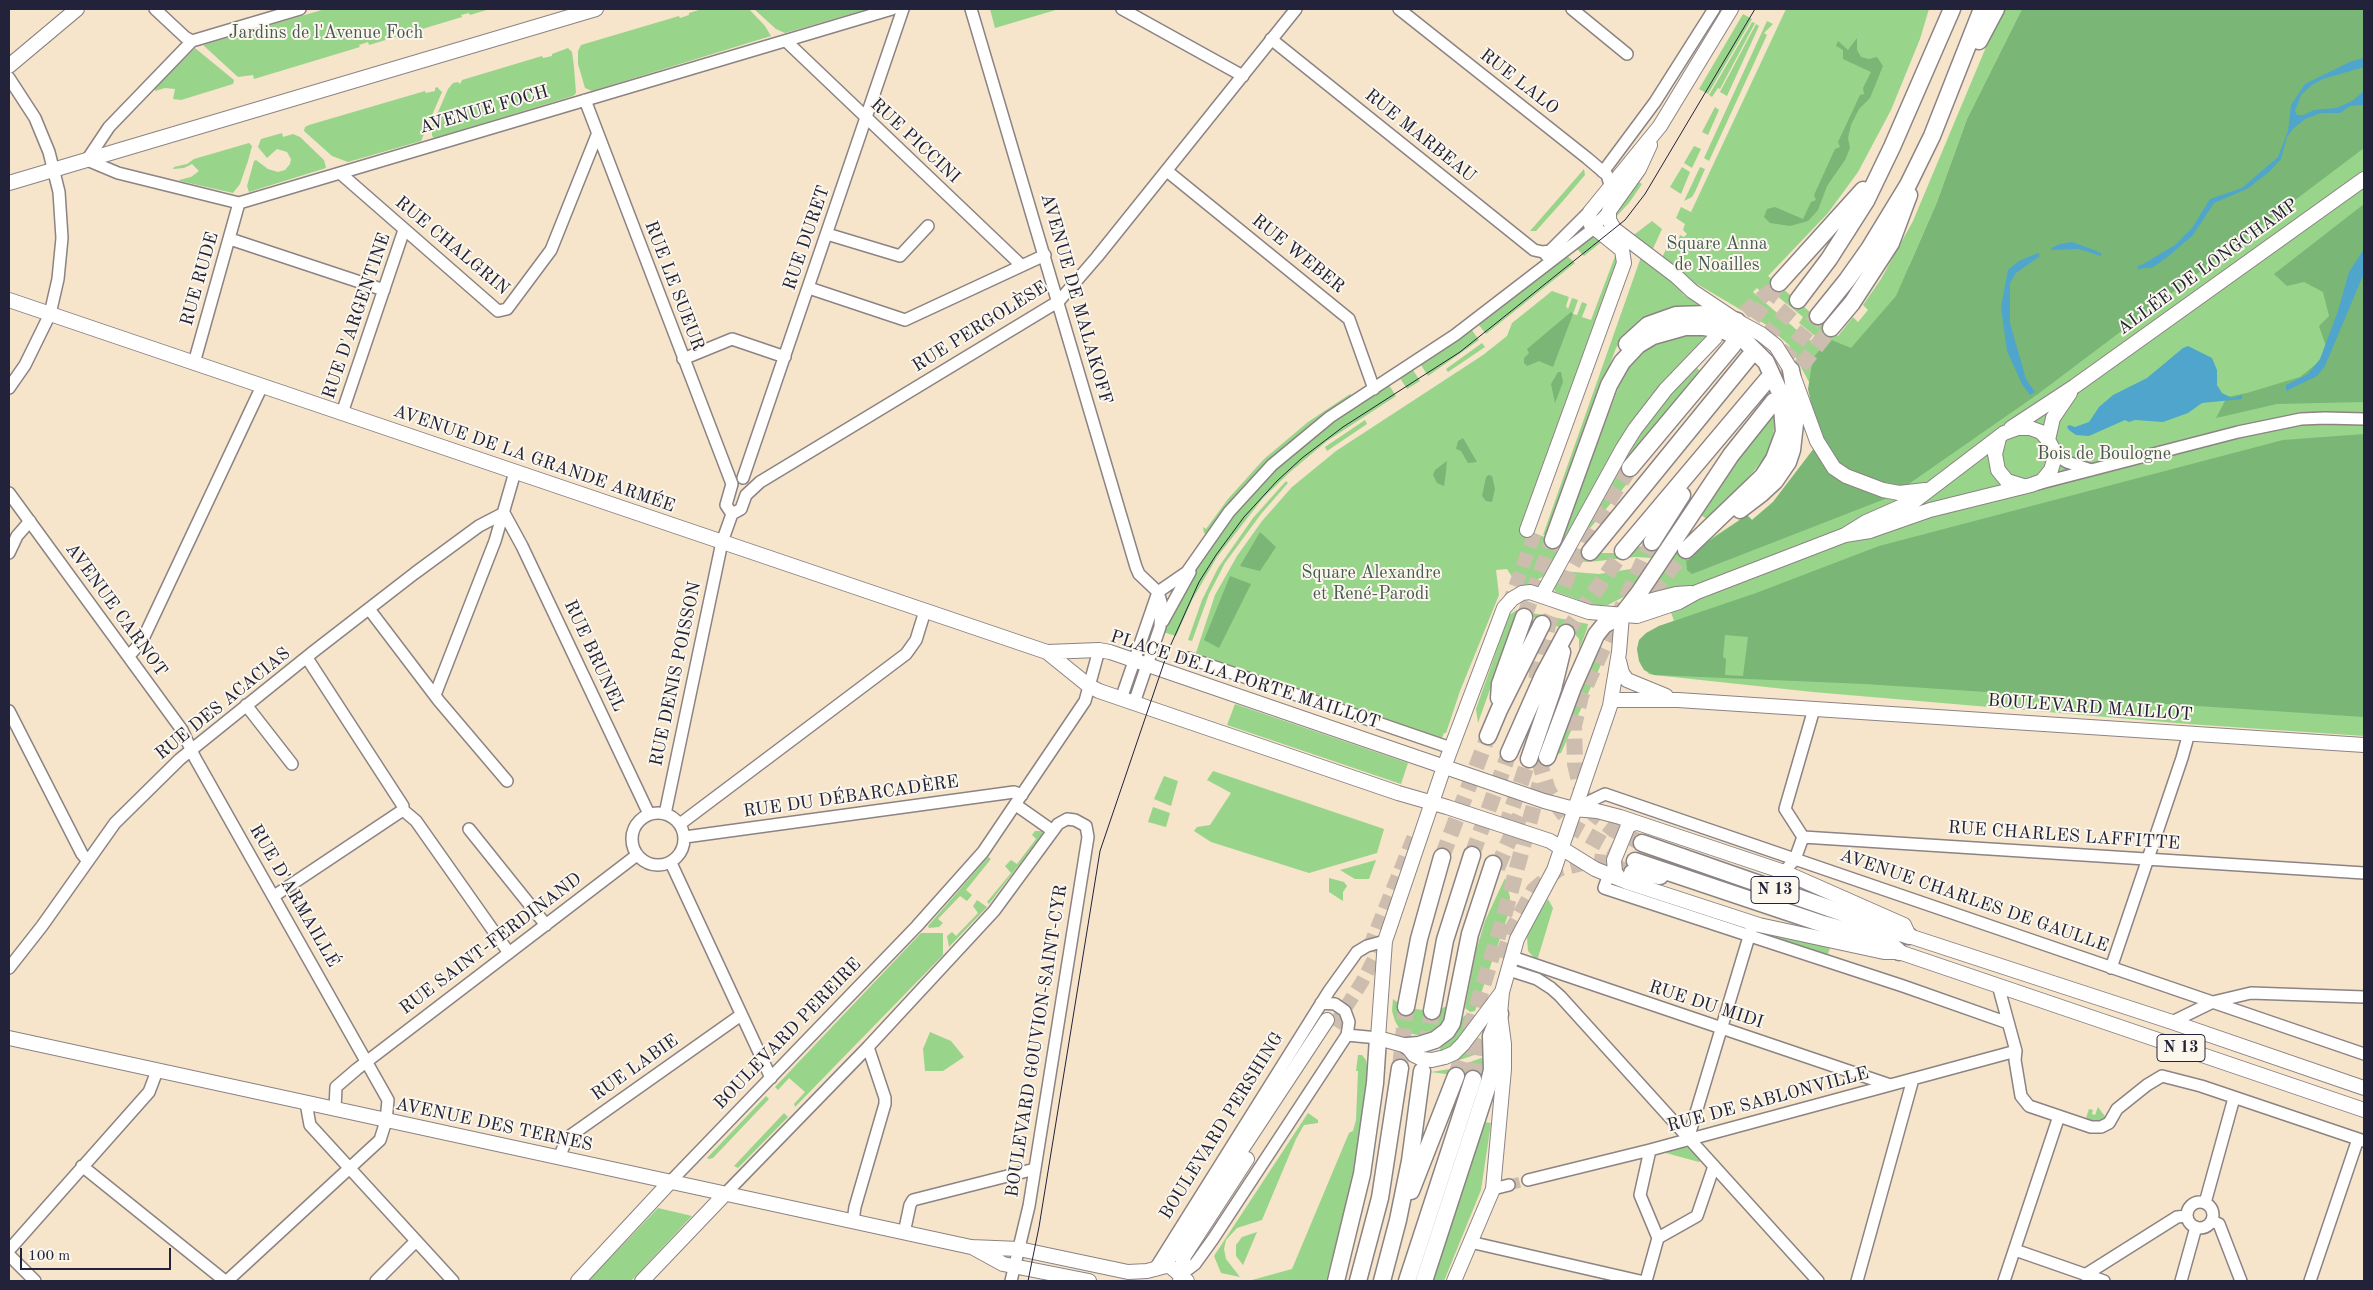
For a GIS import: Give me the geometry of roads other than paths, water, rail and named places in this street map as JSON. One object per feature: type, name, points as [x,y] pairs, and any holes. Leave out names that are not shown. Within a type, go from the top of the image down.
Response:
[{"type":"highway","points":[[1917,89],[1940,9]]},
{"type":"highway","points":[[1798,300],[1830,260],[1849,230],[1892,147],[1952,9]]},
{"type":"highway","points":[[1831,328],[1852,303],[1891,243],[1924,153],[1947,101],[1982,9]]},
{"type":"highway","points":[[1947,101],[1996,9]]},
{"type":"highway","points":[[1779,283],[1844,213],[1880,167],[1892,147]]},
{"type":"highway","points":[[1818,316],[1869,249],[1924,153]]},
{"type":"highway","points":[[1553,540],[1617,362],[1627,344],[1637,333],[1654,321],[1676,314],[1718,315],[1737,321]]},
{"type":"highway","points":[[1609,385],[1622,362],[1638,345],[1657,334],[1685,327],[1714,328],[1744,340],[1758,352],[1771,370],[1783,404],[1784,432],[1780,447],[1763,476],[1686,550]]},
{"type":"highway","points":[[1630,468],[1734,345]]},
{"type":"highway","points":[[1590,552],[1749,357]]},
{"type":"highway","points":[[1701,536],[1761,494],[1775,481],[1788,462],[1795,439],[1797,420],[1796,399],[1791,370]]},
{"type":"highway","points":[[1622,551],[1767,380]]},
{"type":"highway","points":[[1547,758],[1573,687],[1596,635],[1604,625],[1622,615],[1646,583],[1731,455],[1774,401]]},
{"type":"highway","points":[[1652,542],[1711,448]]},
{"type":"highway","points":[[1499,710],[1500,684],[1524,617]]},
{"type":"highway","points":[[1488,736],[1542,624]]},
{"type":"highway","points":[[1509,753],[1538,685],[1566,633],[1553,689],[1528,759]]},
{"type":"highway","name":"N 13","points":[[1642,843],[1909,936]]},
{"type":"highway","points":[[1432,1010],[1445,940],[1472,855]]},
{"type":"highway","points":[[1406,1008],[1419,939],[1442,857]]},
{"type":"highway","points":[[1406,1046],[1416,1046],[1435,1040],[1447,1031],[1452,1023],[1466,954],[1479,908],[1495,866]]},
{"type":"highway","name":"N 13","points":[[1618,871],[1684,878],[1888,943],[1899,952]]},
{"type":"highway","points":[[1424,1281],[1489,1082],[1492,1070],[1492,1036],[1500,1014]]},
{"type":"highway","points":[[1336,1281],[1362,1174],[1374,1088],[1378,1038]]},
{"type":"highway","points":[[1358,1281],[1380,1198],[1400,1068]]},
{"type":"highway","points":[[1382,1281],[1398,1220],[1410,1161],[1422,1072]]},
{"type":"highway","points":[[1398,1220],[1428,1152],[1456,1076]]},
{"type":"highway","points":[[1407,1281],[1473,1079]]},
{"type":"main road","points":[[9,66],[77,9]]},
{"type":"main road","points":[[9,183],[596,9]]},
{"type":"main road","points":[[1731,9],[1660,126],[1639,169],[1608,210],[1608,217],[1612,226],[1629,241],[1676,276],[1692,291],[1776,346],[1791,370],[1817,441],[1829,461],[1838,470],[1872,486],[1899,493],[1916,493],[1933,486]]},
{"type":"main road","points":[[1629,241],[1634,249],[1635,258],[1608,337],[1531,532],[1624,263],[1622,250],[1593,228],[1589,223],[1588,216],[1660,126]]},
{"type":"main road","name":"ALLÉE DE LONGCHAMP","points":[[1845,535],[1866,522],[1908,504],[2002,435],[2074,386],[2364,179]]},
{"type":"main road","name":"AVENUE DE LA GRANDE ARMÉE","points":[[9,300],[1047,652]]},
{"type":"main road","points":[[1542,594],[1623,448],[1666,389],[1715,338]]},
{"type":"main road","name":"ALLÉE DE LONGCHAMP","points":[[2048,440],[2054,418],[2074,386]]},
{"type":"main road","points":[[1502,992],[1463,1044],[1451,1055],[1439,1059],[1422,1059],[1414,1055],[1406,1046],[1378,1038],[1385,941],[1451,748],[1504,608],[1512,600],[1530,592],[1542,594],[1582,610],[1604,614],[1637,616],[1679,602],[1696,593],[1845,535],[1870,531],[1930,510],[2029,486],[2047,476],[2051,470],[2054,454],[2048,440],[2041,432],[2030,428],[2018,428],[2002,435],[1995,454],[1998,470],[2012,484],[2029,486]]},
{"type":"main road","points":[[1454,1281],[1493,1189],[1504,1069],[1504,1044],[1500,1014],[1502,992],[1522,928],[1549,882],[1612,700],[1622,615]]},
{"type":"main road","name":"PLACE DE LA PORTE MAILLOT","points":[[1047,652],[1099,650],[1574,809],[1597,810],[1636,823]]},
{"type":"main road","points":[[1047,652],[1089,686],[1432,804],[1550,841],[1561,850],[1747,922],[1884,952],[1899,952]]},
{"type":"main road","points":[[1619,652],[1622,673],[1627,680],[1647,690],[1678,700]]},
{"type":"main road","points":[[1612,700],[1678,700]]},
{"type":"main road","name":"BOULEVARD MAILLOT","points":[[1678,700],[2364,745]]},
{"type":"main road","points":[[1618,871],[1615,872],[1614,860],[1628,826],[1636,823],[1784,872],[1904,925],[1909,936]]},
{"type":"main road","name":"N 13","points":[[1909,936],[2172,1022],[2364,1088]]},
{"type":"main road","name":"N 13","points":[[1899,952],[2364,1110]]},
{"type":"main road","name":"BOULEVARD PERSHING","points":[[1142,1281],[1175,1250],[1330,1023],[1184,1256],[1182,1279]]},
{"type":"main road","name":"AVENUE DES TERNES","points":[[9,1038],[971,1247],[1019,1249],[1128,1272],[1147,1272],[1166,1266],[1171,1267],[1182,1279]]},
{"type":"main road","name":"BOULEVARD PEREIRE","points":[[578,1281],[670,1182]]},
{"type":"main road","points":[[642,1281],[726,1194]]},
{"type":"main road","name":"AVENUE DES TERNES","points":[[971,1247],[993,1260],[1089,1281]]},
{"type":"street","points":[[155,9],[185,37],[192,40]]},
{"type":"street","points":[[239,203],[118,173],[87,160],[110,127],[192,40],[300,9]]},
{"type":"street","name":"AVENUE FOCH","points":[[239,203],[892,9]]},
{"type":"street","name":"RUE DURET","points":[[743,478],[903,9]]},
{"type":"street","name":"AVENUE DE MALAKOFF","points":[[971,9],[1059,301],[1136,567],[1139,574],[1158,592]]},
{"type":"street","points":[[1122,9],[1243,76]]},
{"type":"street","name":"RUE PERGOLÈSE","points":[[732,514],[741,509],[750,492],[760,482],[1059,301],[1167,171],[1296,9]]},
{"type":"street","name":"RUE LALO","points":[[1398,9],[1603,172],[1609,178],[1610,188]]},
{"type":"street","points":[[1572,9],[1627,54]]},
{"type":"street","points":[[1603,172],[1656,102],[1714,9]]},
{"type":"street","name":"RUE MARBEAU","points":[[1272,39],[1534,250],[1550,251]]},
{"type":"street","name":"RUE PICCINI","points":[[786,41],[1022,265]]},
{"type":"street","points":[[9,78],[35,118],[54,169],[59,192],[62,238],[58,280],[50,314],[25,364],[9,388]]},
{"type":"street","name":"RUE LE SUEUR","points":[[585,100],[731,487]]},
{"type":"street","name":"RUE CHALGRIN","points":[[340,173],[498,311],[508,309],[550,250],[597,135]]},
{"type":"street","name":"RUE WEBER","points":[[1167,171],[1350,319],[1374,389]]},
{"type":"street","name":"RUE RUDE","points":[[194,363],[239,203]]},
{"type":"street","points":[[1516,287],[1593,208]]},
{"type":"street","points":[[1128,701],[1158,592],[1187,572],[1229,512],[1272,465],[1330,417],[1445,342],[1546,266],[1593,228],[1608,210]]},
{"type":"street","points":[[827,234],[900,256],[928,226]]},
{"type":"street","name":"RUE D'ARGENTINE","points":[[342,413],[404,230]]},
{"type":"street","points":[[230,239],[384,290]]},
{"type":"street","points":[[809,288],[904,320],[1045,255]]},
{"type":"street","points":[[684,359],[732,339],[785,357]]},
{"type":"street","points":[[129,656],[142,641],[262,386]]},
{"type":"street","points":[[2029,486],[2238,432],[2301,419],[2364,419]]},
{"type":"street","points":[[2054,454],[2067,462],[2091,470]]},
{"type":"street","points":[[435,695],[504,513],[515,472]]},
{"type":"street","points":[[732,514],[726,505],[731,487],[743,478],[750,492]]},
{"type":"street","points":[[731,487],[750,492]]},
{"type":"street","name":"AVENUE CARNOT","points":[[9,493],[182,730],[191,750]]},
{"type":"street","name":"RUE DES ACACIAS","points":[[9,968],[48,918],[115,823],[191,750],[369,609],[479,526],[504,513]]},
{"type":"street","name":"RUE BRUNEL","points":[[504,513],[522,546],[649,814]]},
{"type":"street","name":"RUE DENIS POISSON","points":[[665,814],[715,571],[722,542],[732,514]]},
{"type":"street","points":[[9,553],[17,536],[30,521]]},
{"type":"street","points":[[1140,663],[1200,553]]},
{"type":"street","points":[[1158,592],[1162,610],[1160,627]]},
{"type":"street","points":[[369,609],[435,695],[507,781]]},
{"type":"street","points":[[680,824],[906,654],[916,640],[925,611]]},
{"type":"street","name":"BOULEVARD PEREIRE","points":[[670,1182],[945,897],[983,852],[1085,701],[1099,650]]},
{"type":"street","points":[[306,658],[403,806],[403,810],[416,821],[509,953]]},
{"type":"street","name":"PLACE DE LA PORTE MAILLOT","points":[[1189,658],[1451,748]]},
{"type":"street","points":[[246,705],[292,764]]},
{"type":"street","points":[[1784,872],[1795,859],[1803,837],[1785,809],[1814,709]]},
{"type":"street","points":[[9,710],[82,854],[88,861]]},
{"type":"street","points":[[2111,968],[2189,733]]},
{"type":"street","name":"RUE D'ARMAILLÉ","points":[[191,750],[367,1060],[388,1100],[386,1121]]},
{"type":"street","name":"RUE DU DÉBARCADÈRE","points":[[685,837],[1014,792],[1022,795]]},
{"type":"street","name":"AVENUE CHARLES DE GAULLE","points":[[1574,809],[1605,794],[2364,1054]]},
{"type":"street","points":[[726,1194],[868,1047],[994,911],[1053,831],[1016,805]]},
{"type":"street","points":[[274,896],[403,810]]},
{"type":"street","points":[[649,814],[665,814],[673,817],[680,824],[685,837],[682,852],[671,863],[652,865],[637,855],[633,846],[633,833],[638,823],[649,814]]},
{"type":"street","name":"BOULEVARD GOUVION-SAINT-CYR","points":[[1011,1281],[1035,1170],[1088,837],[1088,829],[1082,822],[1071,819],[1064,820],[1053,831]]},
{"type":"street","points":[[469,829],[546,925]]},
{"type":"street","name":"RUE CHARLES LAFFITTE","points":[[1803,837],[2364,873]]},
{"type":"street","name":"RUE SAINT-FERDINAND","points":[[335,1110],[336,1087],[367,1060],[637,855]]},
{"type":"street","points":[[671,863],[740,1015],[771,1078]]},
{"type":"street","points":[[1618,871],[1604,888],[2008,1023]]},
{"type":"street","points":[[1688,1139],[1750,936],[1751,928],[1747,922]]},
{"type":"street","name":"BOULEVARD PERSHING","points":[[1154,1269],[1320,1003],[1357,952],[1367,946],[1385,941]]},
{"type":"street","points":[[1510,963],[1547,985],[1572,1010],[1818,1281]]},
{"type":"street","name":"RUE DU MIDI","points":[[1510,963],[1550,971],[1890,1085]]},
{"type":"street","points":[[1547,985],[1550,971]]},
{"type":"street","points":[[1998,985],[2016,1051],[2024,1101],[2032,1107],[2094,1127],[2103,1126],[2110,1121],[2117,1109],[2147,1085],[2162,1076],[2361,1140],[2310,1281]]},
{"type":"street","points":[[2172,1022],[2213,1002],[2251,994],[2364,997]]},
{"type":"street","points":[[1182,1279],[1213,1239],[1347,1035],[1350,1024],[1346,1010],[1335,1004],[1320,1003]]},
{"type":"street","name":"RUE LABIE","points":[[559,1158],[567,1138],[740,1015]]},
{"type":"street","points":[[1347,1035],[1378,1038]]},
{"type":"street","points":[[853,1221],[855,1207],[885,1104],[885,1098],[868,1047]]},
{"type":"street","name":"RUE DE SABLONVILLE","points":[[1528,1180],[1650,1150],[2016,1051]]},
{"type":"street","points":[[9,1250],[149,1092],[157,1071]]},
{"type":"street","points":[[1858,1281],[1913,1079]]},
{"type":"street","points":[[2204,1203],[2234,1098]]},
{"type":"street","points":[[306,1103],[310,1125],[349,1170],[453,1281]]},
{"type":"street","points":[[2004,1281],[2059,1116]]},
{"type":"street","points":[[82,1166],[226,1281],[380,1140],[386,1121]]},
{"type":"street","points":[[1646,1281],[1658,1238],[1640,1195],[1650,1150]]},
{"type":"street","points":[[1658,1238],[1698,1216],[1714,1166]]},
{"type":"street","points":[[904,1232],[910,1205],[914,1200],[1035,1170]]},
{"type":"street","points":[[1493,1189],[1509,1185]]},
{"type":"street","points":[[2187,1216],[2192,1205],[2204,1203]]},
{"type":"street","points":[[2204,1203],[2212,1210],[2212,1221]]},
{"type":"street","points":[[2187,1216],[2192,1225],[2196,1227],[2202,1228],[2212,1221]]},
{"type":"street","points":[[2085,1275],[2177,1217],[2187,1216]]},
{"type":"street","points":[[2212,1221],[2219,1224],[2241,1281]]},
{"type":"street","points":[[2180,1281],[2196,1227]]},
{"type":"street","points":[[376,1281],[416,1241]]},
{"type":"street","points":[[1470,1242],[1640,1281]]},
{"type":"street","points":[[2015,1250],[2104,1281]]},
{"type":"street","points":[[9,1256],[35,1281]]},
{"type":"water","points":[[2364,58],[2364,67],[2323,79],[2312,85],[2301,95],[2295,111],[2297,115],[2304,115],[2314,110],[2336,108],[2352,101],[2364,91],[2363,105],[2350,106],[2340,113],[2321,113],[2305,119],[2287,137],[2281,159],[2269,172],[2247,189],[2214,203],[2193,235],[2165,259],[2138,270],[2140,266],[2175,245],[2192,228],[2210,199],[2242,188],[2278,157],[2288,131],[2291,105],[2305,84],[2352,61]]},
{"type":"water","points":[[2072,242],[2101,253],[2101,256],[2079,249],[2052,250],[2051,248]]},
{"type":"water","points":[[2364,249],[2364,273],[2325,366],[2317,376],[2286,391],[2286,385],[2308,374],[2320,359],[2338,311],[2349,272]]},
{"type":"water","points":[[2038,253],[2040,256],[2016,273],[2010,283],[2010,323],[2026,379],[2035,392],[2030,395],[2022,384],[2007,351],[2001,307],[2008,270],[2019,261]]},
{"type":"water","points":[[2188,346],[2212,358],[2217,370],[2217,385],[2222,393],[2232,398],[2242,395],[2242,399],[2202,403],[2188,413],[2163,422],[2135,420],[2129,422],[2125,420],[2089,436],[2076,435],[2069,430],[2067,427],[2069,425],[2075,427],[2089,422],[2099,407],[2113,395],[2147,378]]},
{"type":"waterway","points":[[2139,267],[2152,266],[2161,260]]},
{"type":"tunnel","points":[[1728,326],[1779,283]]},
{"type":"tunnel","points":[[1739,338],[1779,283]]},
{"type":"tunnel","points":[[1749,357],[1798,300]]},
{"type":"tunnel","points":[[1767,380],[1818,316]]},
{"type":"tunnel","points":[[1786,385],[1831,328]]},
{"type":"tunnel","points":[[1630,468],[1599,516],[1572,565],[1549,622],[1537,670],[1535,719],[1538,755],[1542,771],[1548,790],[1560,809],[1575,828],[1635,861]]},
{"type":"tunnel","points":[[1508,606],[1535,533]]},
{"type":"tunnel","points":[[1524,617],[1553,540]]},
{"type":"tunnel","points":[[1642,843],[1614,830],[1594,814],[1582,794],[1575,764],[1574,726],[1581,696],[1652,542]]},
{"type":"tunnel","points":[[1636,611],[1686,550]]},
{"type":"tunnel","points":[[1566,633],[1623,551]]},
{"type":"tunnel","points":[[1442,857],[1488,736]]},
{"type":"tunnel","points":[[1472,855],[1509,753]]},
{"type":"tunnel","points":[[1505,829],[1529,759]]},
{"type":"tunnel","points":[[1456,1076],[1504,916],[1540,783]]},
{"type":"tunnel","points":[[1497,868],[1520,816]]},
{"type":"tunnel","points":[[1369,948],[1414,836]]},
{"type":"tunnel","points":[[1502,958],[1514,926],[1534,890],[1558,869],[1590,861],[1605,863],[1632,873]]},
{"type":"tunnel","points":[[1334,1026],[1362,982],[1385,938]]},
{"type":"tunnel","points":[[1400,1068],[1406,1007]]},
{"type":"tunnel","points":[[1422,1071],[1432,1011]]},
{"type":"tunnel","points":[[1473,1079],[1484,1017]]},
{"type":"tunnel","points":[[1509,1185],[1528,1180]]},
{"type":"tram line","points":[[1028,1281],[1039,1227],[1100,851],[1168,651],[1199,582],[1244,517],[1277,481],[1302,458],[1343,427],[1460,352],[1625,220],[1645,194],[1755,9]]},
{"type":"park label","name":"Jardins de l'Avenue Foch","points":[[326,33]]},
{"type":"park label","name":"Square Anna de Noailles","points":[[1717,254]]},
{"type":"park label","name":"Bois de Boulogne","points":[[2104,454]]},
{"type":"park label","name":"Square Alexandre et René-Parodi","points":[[1371,583]]}]
